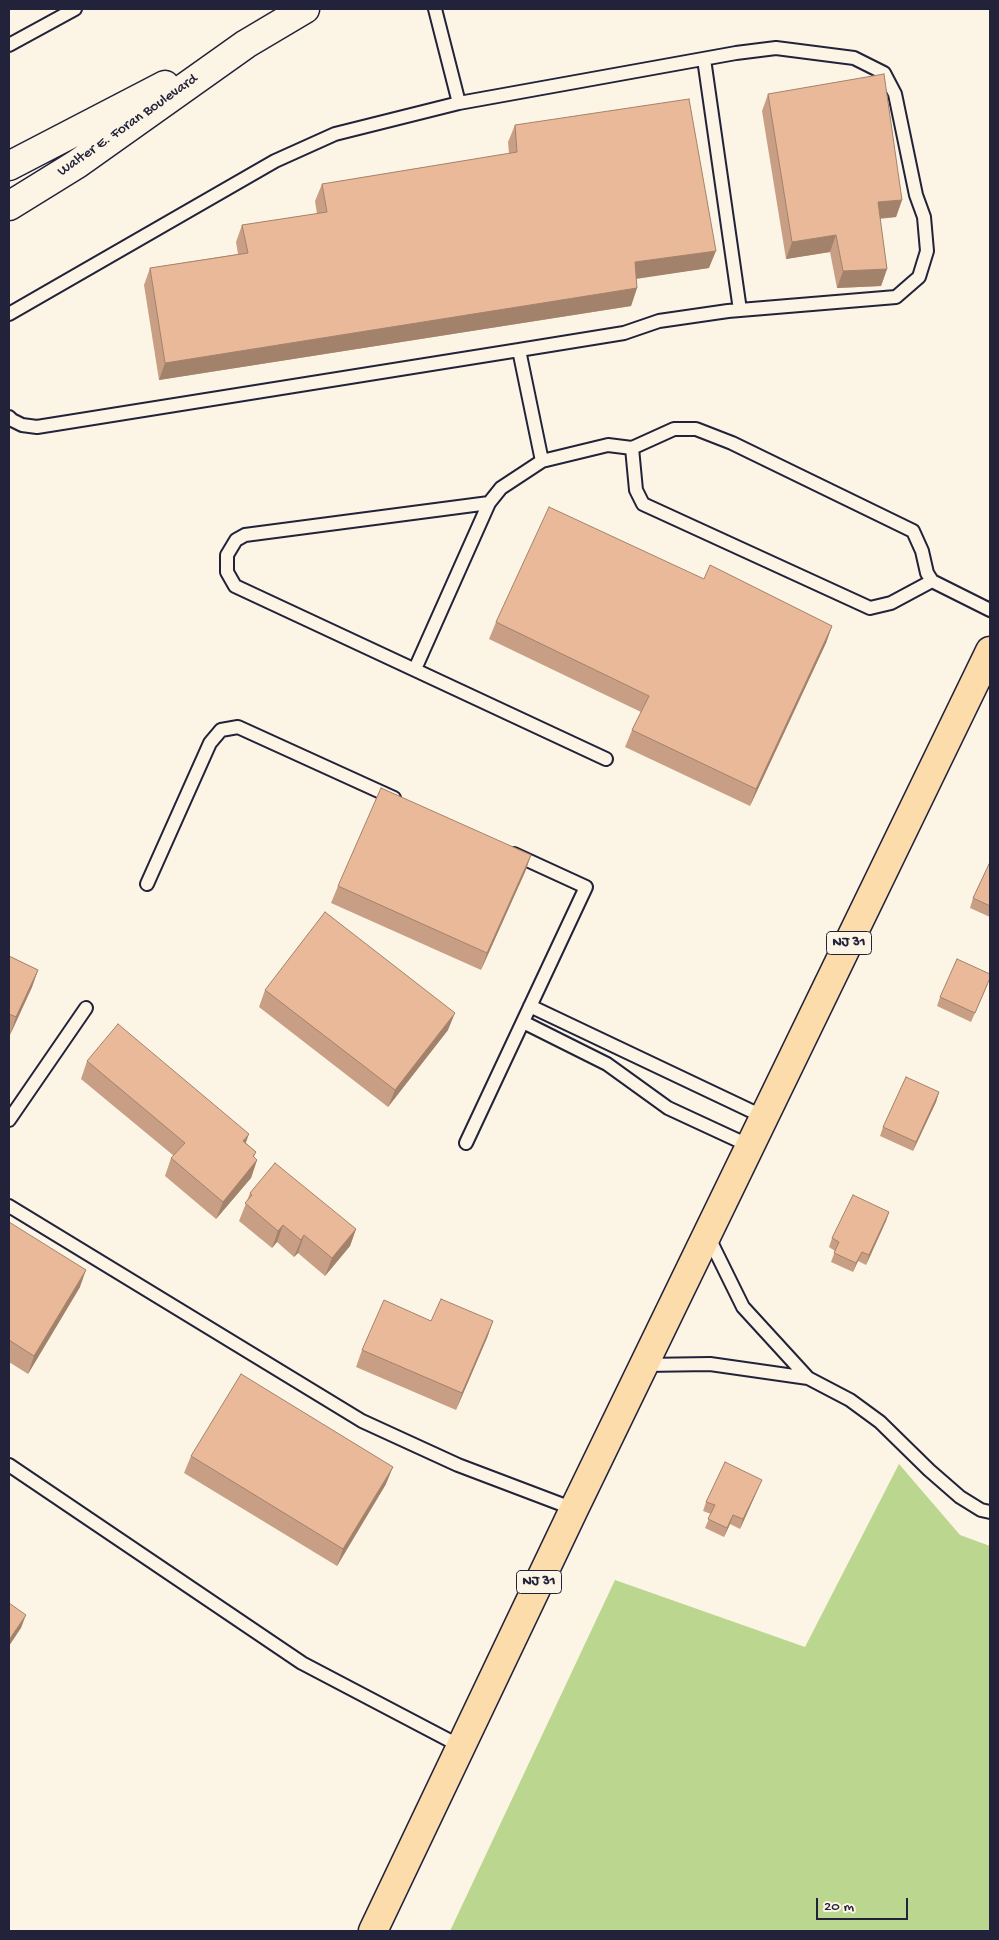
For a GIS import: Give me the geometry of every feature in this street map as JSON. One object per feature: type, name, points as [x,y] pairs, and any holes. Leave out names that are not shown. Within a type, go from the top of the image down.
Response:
[{"type":"highway","name":"NJ 31","points":[[373,1931],[574,1509],[990,650]]},
{"type":"street","name":"Walter E. Foran Boulevard","points":[[9,206],[77,164],[246,44],[304,9]]},
{"type":"street","name":"Walter E. Foran Boulevard","points":[[9,166],[54,141],[246,44]]},
{"type":"lane","points":[[9,45],[75,9]]},
{"type":"lane","points":[[435,9],[460,103]]},
{"type":"lane","points":[[9,314],[275,162],[335,134],[460,103],[704,59],[776,48],[854,58],[884,73],[896,94],[916,195],[924,217],[927,251],[919,277],[896,298],[740,310],[659,321],[624,333],[37,426],[22,425],[9,417]]},
{"type":"lane","points":[[704,59],[740,310]]},
{"type":"lane","points":[[519,350],[542,460]]},
{"type":"lane","points":[[415,669],[489,504],[501,488],[542,460],[608,444],[632,448],[674,429],[696,429],[732,443],[913,531],[932,581],[990,610]]},
{"type":"lane","points":[[632,448],[636,490],[644,504],[870,608],[892,604],[932,581]]},
{"type":"lane","points":[[489,504],[245,535],[236,540],[227,555],[227,572],[235,586],[606,758]]},
{"type":"lane","points":[[146,884],[210,743],[221,730],[238,727],[408,805]]},
{"type":"lane","points":[[466,1142],[586,887],[506,850]]},
{"type":"lane","points":[[530,1006],[764,1117]]},
{"type":"lane","points":[[9,1120],[86,1008]]},
{"type":"lane","points":[[523,1022],[607,1064],[668,1108],[750,1146]]},
{"type":"lane","points":[[9,1206],[362,1421],[458,1465],[574,1509]]},
{"type":"lane","points":[[708,1235],[743,1307],[808,1378]]},
{"type":"lane","points":[[644,1365],[710,1364],[808,1378],[850,1400],[880,1422],[960,1497],[981,1510],[990,1512]]},
{"type":"lane","points":[[9,1465],[302,1663],[460,1746]]},
{"type":"green space","points":[[899,1464],[960,1535],[990,1546],[990,1931],[450,1931],[615,1580],[805,1647]]},
{"type":"building","points":[[884,74],[902,200],[878,202],[887,269],[843,271],[836,235],[792,242],[768,94]]},
{"type":"building","points":[[689,99],[716,251],[635,262],[637,288],[165,363],[150,268],[248,253],[242,225],[327,212],[322,184],[517,152],[515,125]]},
{"type":"building","points":[[549,507],[704,579],[710,565],[832,626],[756,789],[632,730],[649,696],[496,622]]},
{"type":"building","points":[[381,788],[531,855],[487,953],[338,886]]},
{"type":"building","points":[[990,862],[990,906],[973,898]]},
{"type":"building","points":[[325,912],[455,1013],[395,1090],[265,990]]},
{"type":"building","points":[[9,956],[38,970],[16,1017],[9,1014]]},
{"type":"building","points":[[957,959],[990,974],[975,1013],[940,997]]},
{"type":"building","points":[[118,1024],[249,1134],[243,1141],[256,1152],[253,1156],[257,1160],[223,1202],[171,1158],[185,1143],[87,1061]]},
{"type":"building","points":[[906,1077],[939,1092],[916,1142],[883,1127]]},
{"type":"building","points":[[275,1163],[356,1229],[332,1258],[304,1235],[301,1240],[283,1225],[278,1231],[245,1203],[252,1195],[250,1193]]},
{"type":"building","points":[[853,1195],[889,1212],[869,1255],[862,1252],[856,1263],[834,1253],[839,1242],[832,1238]]},
{"type":"building","points":[[9,1222],[86,1270],[34,1356],[9,1340]]},
{"type":"building","points":[[441,1299],[493,1321],[462,1393],[362,1350],[384,1300],[431,1321]]},
{"type":"building","points":[[241,1374],[393,1467],[343,1549],[191,1456]]},
{"type":"building","points":[[725,1462],[762,1480],[743,1519],[733,1515],[727,1528],[708,1519],[715,1505],[706,1502]]},
{"type":"building","points":[[9,1603],[26,1615],[9,1640]]}]
